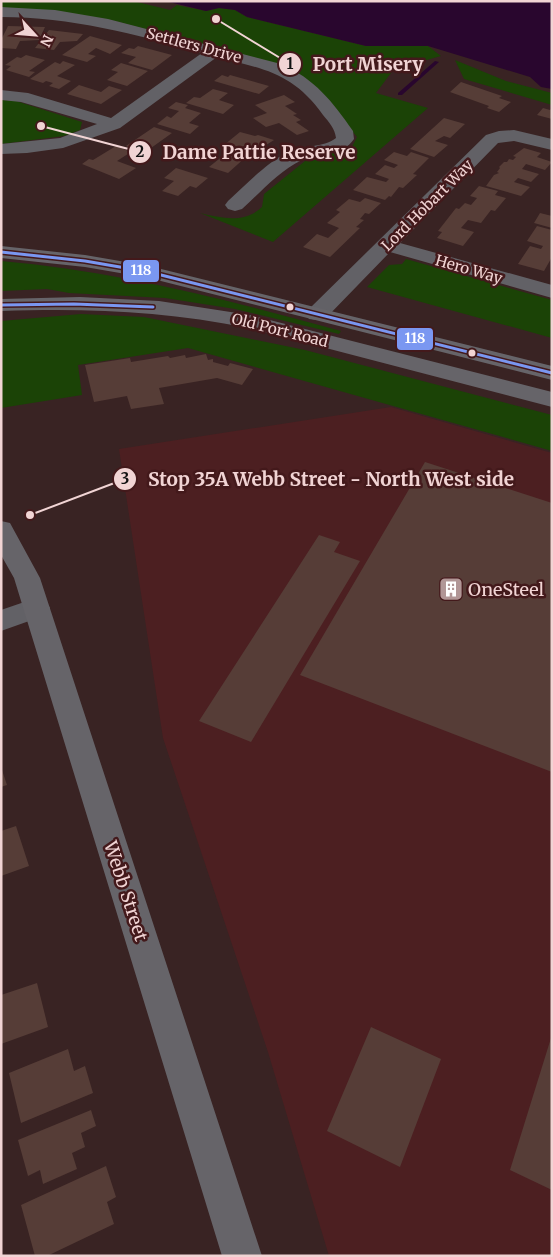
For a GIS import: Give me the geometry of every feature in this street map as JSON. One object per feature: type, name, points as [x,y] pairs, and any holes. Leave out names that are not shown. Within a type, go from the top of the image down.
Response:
[{"type":"main road","name":"Old Port Road","points":[[1,252],[86,261],[149,272],[552,374]]},
{"type":"main road","name":"Old Port Road","points":[[1,305],[74,304],[158,307],[204,313],[250,322],[552,400]]},
{"type":"main road","name":"Webb Street","points":[[1,530],[27,578],[242,1256]]},
{"type":"street","name":"Settlers Drive","points":[[1,12],[53,14],[130,27],[260,62],[308,86],[344,131],[345,139],[338,146],[302,153],[286,161],[235,205]]},
{"type":"street","points":[[1,149],[28,148],[63,143],[114,124],[215,51]]},
{"type":"street","points":[[1,95],[22,98],[114,124]]},
{"type":"street","name":"Lord Hobart Way","points":[[317,314],[492,139],[500,135],[509,134],[552,145]]},
{"type":"street","name":"Hero Way","points":[[386,246],[552,292]]},
{"type":"street","points":[[1,621],[36,608]]},
{"type":"shaded area","points":[[165,1],[552,1],[552,89],[541,87],[530,77],[428,46],[366,46],[247,17],[235,10],[219,8],[206,11]]},
{"type":"shaded area","points":[[391,407],[552,453],[552,1256],[329,1256],[268,1052],[163,738],[119,449]]},
{"type":"green space","points":[[1,1],[133,1],[170,10],[177,5],[206,11],[219,8],[235,10],[247,17],[366,46],[428,46],[441,56],[394,69],[376,93],[428,108],[273,242],[200,213],[232,218],[248,216],[262,207],[264,194],[310,157],[352,147],[357,137],[318,89],[271,62],[115,21],[69,13],[1,9]]},
{"type":"green space","points":[[455,60],[506,81],[552,93],[552,105],[464,79]]},
{"type":"green space","points":[[1,100],[16,101],[82,122],[80,130],[64,136],[1,144]]},
{"type":"green space","points":[[406,259],[552,300],[552,338],[367,287],[389,265],[402,264]]},
{"type":"green space","points":[[1,261],[130,279],[257,308],[341,331],[339,334],[235,309],[165,298],[69,293],[47,289],[1,291]]},
{"type":"green space","points":[[81,314],[144,317],[305,350],[552,415],[552,451],[188,348],[78,365],[82,395],[1,408],[1,321]]},
{"type":"building","points":[[8,26],[45,27],[39,40],[20,41],[16,49],[1,48],[1,40]]},
{"type":"building","points":[[49,30],[83,34],[77,41],[60,42],[54,50],[35,48]]},
{"type":"building","points":[[90,36],[122,45],[110,54],[96,48],[88,54],[96,56],[87,62],[62,55]]},
{"type":"building","points":[[138,46],[172,55],[152,70],[128,63],[136,57],[121,53],[129,48],[134,49]]},
{"type":"building","points":[[26,55],[45,60],[29,71],[35,72],[29,77],[6,70],[11,66],[5,65],[17,57],[21,58]]},
{"type":"building","points":[[63,61],[75,65],[57,76],[71,81],[59,89],[49,86],[53,83],[46,81],[43,83],[30,79],[55,62],[60,64]]},
{"type":"building","points":[[121,63],[148,71],[127,86],[107,80],[118,72],[111,70]]},
{"type":"building","points":[[222,75],[228,77],[230,75],[269,86],[259,94],[214,81]]},
{"type":"building","points":[[461,82],[502,96],[499,98],[511,102],[499,112],[487,108],[489,106],[450,92]]},
{"type":"building","points":[[79,85],[101,92],[109,86],[122,90],[101,104],[67,94]]},
{"type":"building","points":[[213,89],[228,93],[219,100],[234,105],[223,114],[186,103],[194,97],[200,98]]},
{"type":"building","points":[[284,95],[295,102],[285,106],[297,114],[293,115],[301,120],[296,122],[309,131],[297,135],[279,123],[266,127],[253,118],[267,113],[255,105]]},
{"type":"building","points":[[176,102],[188,105],[185,108],[201,113],[189,123],[199,126],[190,134],[157,124],[167,116],[171,118],[179,111],[168,108]]},
{"type":"building","points":[[543,108],[550,110],[552,108],[552,119],[537,115]]},
{"type":"building","points":[[444,118],[465,124],[450,138],[444,136],[435,141],[448,145],[434,157],[410,149]]},
{"type":"building","points":[[154,127],[172,133],[144,153],[126,146]]},
{"type":"building","points":[[240,132],[274,140],[252,154],[224,145]]},
{"type":"building","points":[[116,146],[131,152],[117,161],[136,168],[119,179],[82,164],[89,159],[93,160]]},
{"type":"building","points":[[524,148],[541,153],[537,157],[552,162],[545,170],[526,164],[522,169],[539,174],[531,182],[518,178],[514,182],[530,187],[521,196],[486,186],[494,175],[499,173],[497,172],[499,167],[504,162],[507,162],[509,159],[513,160],[516,157],[513,156]]},
{"type":"building","points":[[229,151],[247,156],[228,173],[209,167]]},
{"type":"building","points":[[394,152],[407,156],[411,152],[429,158],[413,174],[417,175],[403,188],[399,187],[391,197],[389,196],[385,200],[353,190],[367,177],[386,182],[389,179],[375,174],[385,165],[394,168],[398,165],[384,160]]},
{"type":"building","points":[[176,168],[208,178],[196,188],[190,186],[178,196],[162,191],[174,181],[164,178]]},
{"type":"building","points":[[479,186],[498,191],[495,195],[506,198],[495,211],[491,210],[481,223],[468,220],[461,228],[474,232],[463,246],[437,238],[442,232],[438,231],[456,208],[459,209],[465,203],[471,205],[477,198],[470,196]]},
{"type":"building","points":[[365,198],[381,203],[369,214],[365,213],[360,219],[364,220],[356,227],[360,228],[330,257],[303,247],[317,234],[328,238],[339,228],[327,223],[340,212],[336,210],[349,199],[360,202]]},
{"type":"building","points":[[540,213],[552,216],[552,228],[534,223]]},
{"type":"building","points":[[537,226],[552,230],[552,257],[544,271],[518,264],[530,246],[541,249],[543,246],[527,241]]},
{"type":"building","points":[[206,354],[208,360],[213,359],[213,362],[228,366],[230,363],[253,369],[242,385],[217,378],[159,388],[164,404],[131,409],[127,396],[94,402],[85,365],[130,358],[131,362],[168,356],[170,358],[185,355],[186,358]]},
{"type":"building","name":"OneSteel","points":[[425,462],[552,503],[552,772],[300,675]]},
{"type":"building","points":[[319,535],[340,542],[334,552],[360,561],[251,742],[199,721]]},
{"type":"building","points":[[1,767],[7,785],[1,787]]},
{"type":"building","points":[[16,826],[29,866],[1,876],[1,831]]},
{"type":"building","points":[[37,983],[48,1027],[1,1044],[1,995]]},
{"type":"building","points":[[371,1027],[441,1059],[400,1167],[327,1131]]},
{"type":"building","points":[[552,1038],[552,1190],[510,1170]]},
{"type":"building","points":[[68,1049],[74,1071],[85,1066],[93,1093],[21,1123],[9,1073]]},
{"type":"building","points":[[91,1110],[96,1126],[81,1133],[85,1147],[72,1153],[77,1169],[43,1184],[40,1170],[28,1176],[18,1140]]},
{"type":"building","points":[[106,1166],[116,1197],[107,1202],[114,1224],[47,1256],[35,1256],[21,1205]]},
{"type":"waterway","points":[[400,94],[437,62]]},
{"type":"transit line","name":"118","points":[[1,252],[85,261],[149,272],[552,373]]},
{"type":"transit line","name":"118","points":[[1,305],[74,304],[153,307]]},
{"type":"place","name":"Port Misery","points":[[216,19]]},
{"type":"place","name":"Dame Pattie Reserve","points":[[41,126]]},
{"type":"place","name":"Stop 35A Webb Street - North West side","points":[[30,515]]},
{"type":"place","name":"OneSteel","points":[[451,589]]}]
